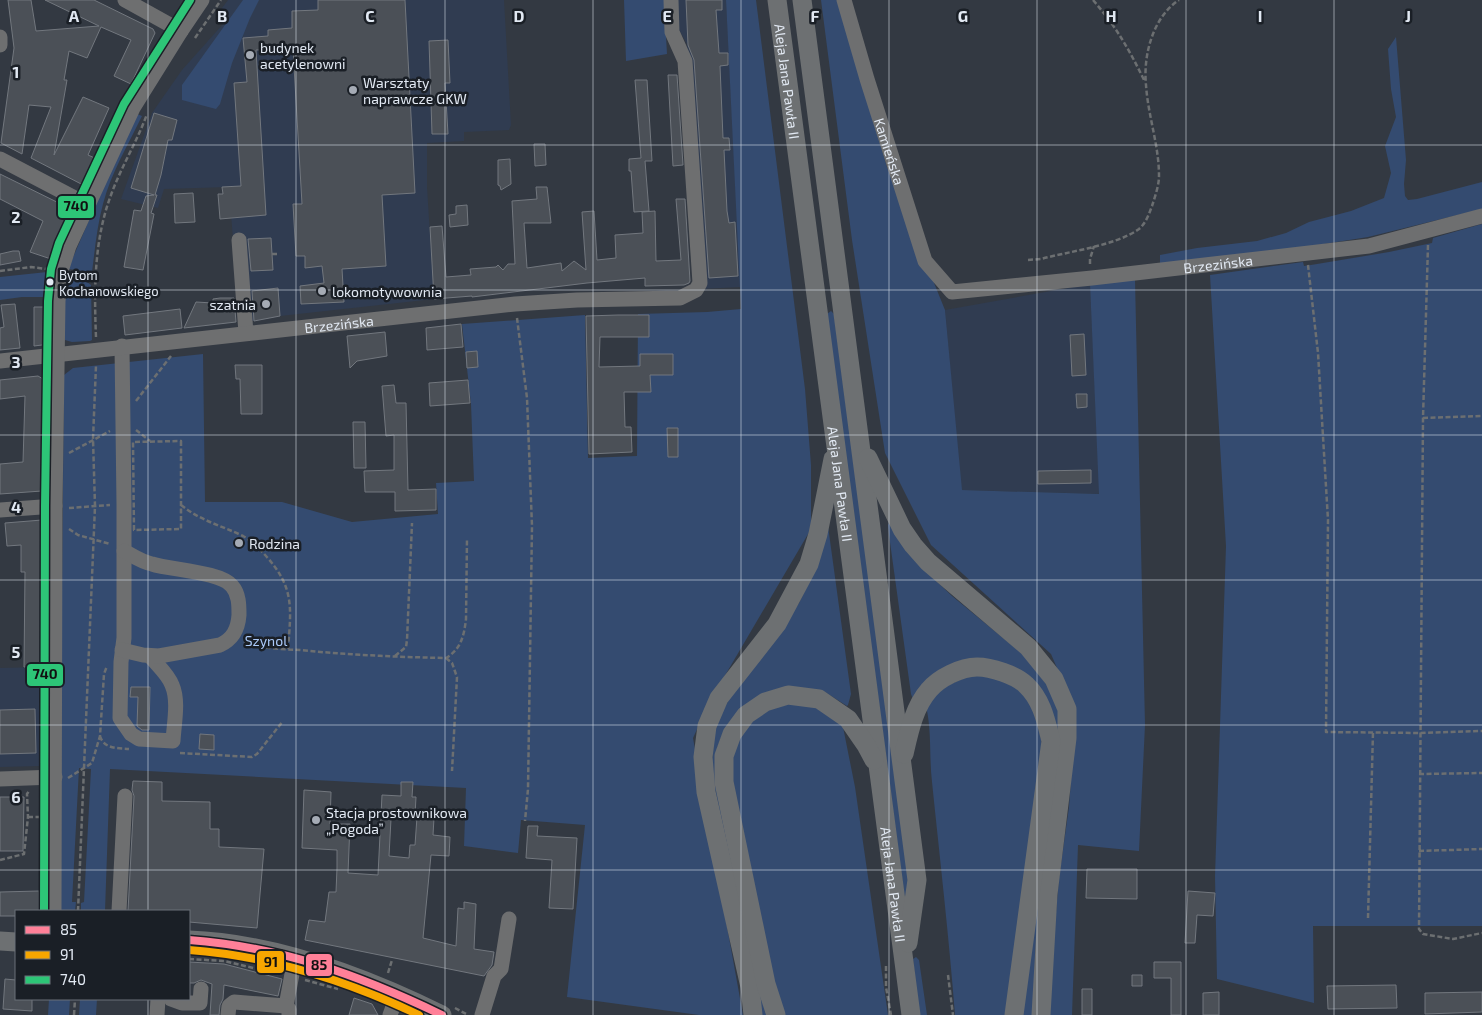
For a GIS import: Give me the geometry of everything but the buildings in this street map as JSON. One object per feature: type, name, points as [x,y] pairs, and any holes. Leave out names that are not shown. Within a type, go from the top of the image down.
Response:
[{"type":"main road","name":"Aleja Jana Pawła II","points":[[777,0],[911,1015]]},
{"type":"main road","name":"Aleja Jana Pawła II","points":[[802,0],[917,880],[905,968]]},
{"type":"main road","points":[[859,439],[902,529],[913,546],[928,562],[1028,647],[1054,679],[1067,709],[1067,738],[1048,894],[1041,1015]]},
{"type":"main road","points":[[753,1015],[750,987],[706,792],[703,757],[706,726],[719,698],[777,624],[809,564],[818,534],[836,443]]},
{"type":"main road","points":[[901,765],[917,711],[929,690],[948,674],[976,667],[1004,672],[1026,685],[1044,711],[1051,741],[1014,1015]]},
{"type":"main road","points":[[776,1015],[766,984],[724,782],[724,756],[732,734],[746,716],[765,702],[788,695],[819,699],[848,719],[866,745],[879,769]]},
{"type":"main road","points":[[190,940],[239,946],[295,958],[352,975],[398,993],[442,1015]]},
{"type":"main road","points":[[0,941],[15,942]]},
{"type":"street","points":[[125,0],[181,31]]},
{"type":"street","points":[[54,910],[58,301],[61,271],[69,246],[133,108],[202,0]]},
{"type":"street","name":"Brzezińska","points":[[0,360],[515,304],[577,300],[680,298],[696,290],[700,283],[684,61],[672,32],[671,0]]},
{"type":"street","name":"Kamieńska","points":[[844,0],[925,261],[952,292]]},
{"type":"street","points":[[0,37],[0,46]]},
{"type":"street","points":[[0,159],[88,205]]},
{"type":"street","name":"Brzezińska","points":[[952,292],[1369,246],[1482,216]]},
{"type":"street","points":[[239,240],[246,333]]},
{"type":"street","points":[[122,346],[124,552],[120,718],[131,734],[139,738],[173,740],[175,703],[172,685],[168,677],[150,656]]},
{"type":"street","points":[[0,510],[56,512]]},
{"type":"street","points":[[122,650],[150,656],[169,655],[220,645],[229,641],[234,636],[239,620],[237,596],[232,586],[226,580],[216,576],[150,564],[124,552]]},
{"type":"street","points":[[0,779],[55,783]]},
{"type":"street","points":[[119,910],[124,796]]},
{"type":"street","points":[[482,1015],[494,976],[501,969],[509,919]]},
{"type":"street","points":[[228,1015],[229,1006],[234,1002],[287,1010],[295,958]]},
{"type":"street","points":[[390,1015],[398,993]]},
{"type":"street","points":[[158,1000],[158,1015]]},
{"type":"street","points":[[175,1000],[200,1002]]},
{"type":"path","points":[[192,41],[221,0]]},
{"type":"path","points":[[1093,0],[1112,22],[1126,43],[1146,83]]},
{"type":"path","points":[[1028,260],[1123,239],[1141,227],[1148,216],[1159,177],[1156,142],[1146,83],[1148,56],[1153,30],[1173,4],[1179,0]]},
{"type":"path","points":[[78,910],[95,506],[93,439],[96,350],[95,279],[102,226],[112,194],[149,108]]},
{"type":"path","points":[[1427,231],[1422,418],[1419,929],[1423,934],[1453,939],[1482,934]]},
{"type":"path","points":[[1092,278],[1090,259],[1094,246]]},
{"type":"path","points":[[1306,253],[1310,271],[1318,353],[1328,520],[1326,732],[1419,733],[1482,731]]},
{"type":"path","points":[[272,254],[279,254]]},
{"type":"path","points":[[515,304],[527,398],[532,526],[528,779],[524,820]]},
{"type":"path","points":[[1422,418],[1482,416]]},
{"type":"path","points":[[181,504],[181,530],[134,530],[133,442],[181,442],[181,504],[194,515],[244,536],[256,545],[272,563],[285,582],[290,595],[291,611],[288,649]]},
{"type":"path","points":[[124,504],[76,508],[56,512],[66,528],[78,535],[94,538],[124,552]]},
{"type":"path","points":[[393,656],[406,647],[412,523]]},
{"type":"path","points":[[234,636],[252,645],[345,655],[446,658],[454,653],[465,632],[467,538]]},
{"type":"path","points":[[55,783],[92,763],[100,736],[104,674],[107,665],[122,650]]},
{"type":"path","points":[[446,658],[452,663],[457,677],[452,771]]},
{"type":"path","points":[[175,752],[252,757],[257,754],[283,721]]},
{"type":"path","points":[[1368,918],[1373,732]]},
{"type":"path","points":[[100,736],[102,743],[106,746],[135,750]]},
{"type":"path","points":[[1419,774],[1482,773]]},
{"type":"path","points":[[0,860],[24,854],[30,788]]},
{"type":"path","points":[[28,817],[42,817]]},
{"type":"path","points":[[1419,851],[1482,849]]},
{"type":"path","points":[[387,977],[392,960]]},
{"type":"path","points":[[886,966],[886,987],[891,1015]]},
{"type":"path","points":[[948,975],[953,1015]]},
{"type":"path","points":[[74,1015],[75,1000]]},
{"type":"shaded area","points":[[228,0],[504,0],[511,125],[509,130],[464,132],[464,141],[427,143],[427,187],[434,299],[280,316],[252,321],[233,240],[229,187],[164,189],[158,208],[121,199],[152,113],[182,70],[224,23],[218,17],[219,12]]},
{"type":"shaded area","points":[[677,0],[726,0],[741,287],[701,289],[687,44],[678,28]]},
{"type":"shaded area","points":[[1090,284],[1100,494],[961,490],[945,310]]},
{"type":"shaded area","points":[[41,667],[40,766],[0,767],[0,668]]},
{"type":"green space","points":[[243,0],[259,0],[232,63],[220,104],[216,109],[182,100],[182,85]]},
{"type":"green space","points":[[624,0],[664,0],[667,54],[626,61]]},
{"type":"green space","name":"Szynol","points":[[726,0],[756,0],[805,389],[811,465],[811,529],[710,701],[693,738],[743,1015],[699,1015],[567,997],[585,825],[521,820],[518,853],[464,846],[466,788],[110,769],[105,910],[81,910],[81,903],[84,902],[91,769],[79,768],[72,902],[76,902],[75,910],[59,910],[64,375],[73,368],[203,354],[205,502],[282,502],[352,522],[438,514],[436,483],[474,481],[471,404],[462,324],[585,315],[588,458],[637,456],[638,314],[741,309]]},
{"type":"green space","points":[[821,0],[837,0],[887,167],[945,310],[962,490],[1099,494],[1090,284],[1135,280],[1145,725],[1139,851],[1078,845],[1072,1015],[1047,1015],[1059,878],[1069,807],[1076,712],[1051,654],[931,545],[885,453],[852,240]]},
{"type":"green space","points":[[1396,37],[1406,160],[1405,196],[1408,200],[1417,199],[1482,182],[1482,209],[1368,237],[1305,247],[1160,265],[1160,255],[1197,248],[1257,241],[1286,233],[1309,222],[1351,211],[1384,198],[1391,173],[1385,146],[1396,117],[1391,89],[1388,49]]},
{"type":"green space","points":[[137,114],[142,116],[115,170],[106,193],[98,229],[92,272],[68,269],[99,197]]},
{"type":"green space","points":[[1482,224],[1482,926],[1313,926],[1314,1003],[1217,979],[1215,876],[1226,546],[1210,275],[1303,262],[1304,266],[1389,252],[1432,243],[1433,238]]},
{"type":"green space","points":[[47,272],[44,297],[0,300],[0,277]]},
{"type":"green space","points":[[67,278],[87,282],[91,285],[92,340],[90,341],[72,342],[65,340],[65,288]]},
{"type":"green space","points":[[831,311],[834,314],[911,898],[905,901],[827,314]]},
{"type":"green space","points":[[890,521],[929,574],[952,596],[1025,656],[1053,693],[1061,720],[1035,956],[1034,1015],[1022,1015],[1051,716],[988,663],[914,702],[911,694],[889,535],[888,525]]},
{"type":"green space","points":[[828,526],[851,694],[848,705],[825,692],[813,689],[723,733],[717,748],[768,1015],[760,1015],[711,770],[715,730],[731,696],[799,603],[814,572]]},
{"type":"green space","points":[[978,672],[1004,680],[1022,692],[1036,718],[1043,749],[1007,1015],[955,1015],[931,773],[929,725],[926,706],[935,691]]},
{"type":"green space","points":[[805,702],[842,722],[855,787],[888,1015],[782,1015],[733,800],[733,748],[750,723],[772,706]]},
{"type":"green space","points":[[916,957],[919,960],[927,1015],[919,1015],[913,959]]},
{"type":"green space","points":[[49,1000],[70,1000],[69,1015],[48,1015]]},
{"type":"green space","points":[[80,1000],[97,1000],[96,1015],[79,1015]]},
{"type":"transit line","name":"740","points":[[44,910],[45,506],[48,301],[51,269],[59,243],[124,104],[190,0]]},
{"type":"transit line","name":"85","points":[[190,940],[256,949],[319,965],[381,987],[442,1015]]},
{"type":"transit line","name":"91","points":[[190,950],[249,958],[307,972],[364,991],[419,1015]]},
{"type":"place","name":"budynek acetylenowni","points":[[250,55]]},
{"type":"place","name":"Warsztaty naprawcze GKW","points":[[353,90]]},
{"type":"place","name":"Bytom Kochanowskiego","points":[[50,282]]},
{"type":"place","name":"lokomotywownia","points":[[322,291]]},
{"type":"place","name":"szatnia","points":[[266,304]]},
{"type":"place","name":"Rodzina","points":[[239,543]]},
{"type":"place","name":"Stacja prostownikowa „Pogoda”","points":[[316,820]]}]
